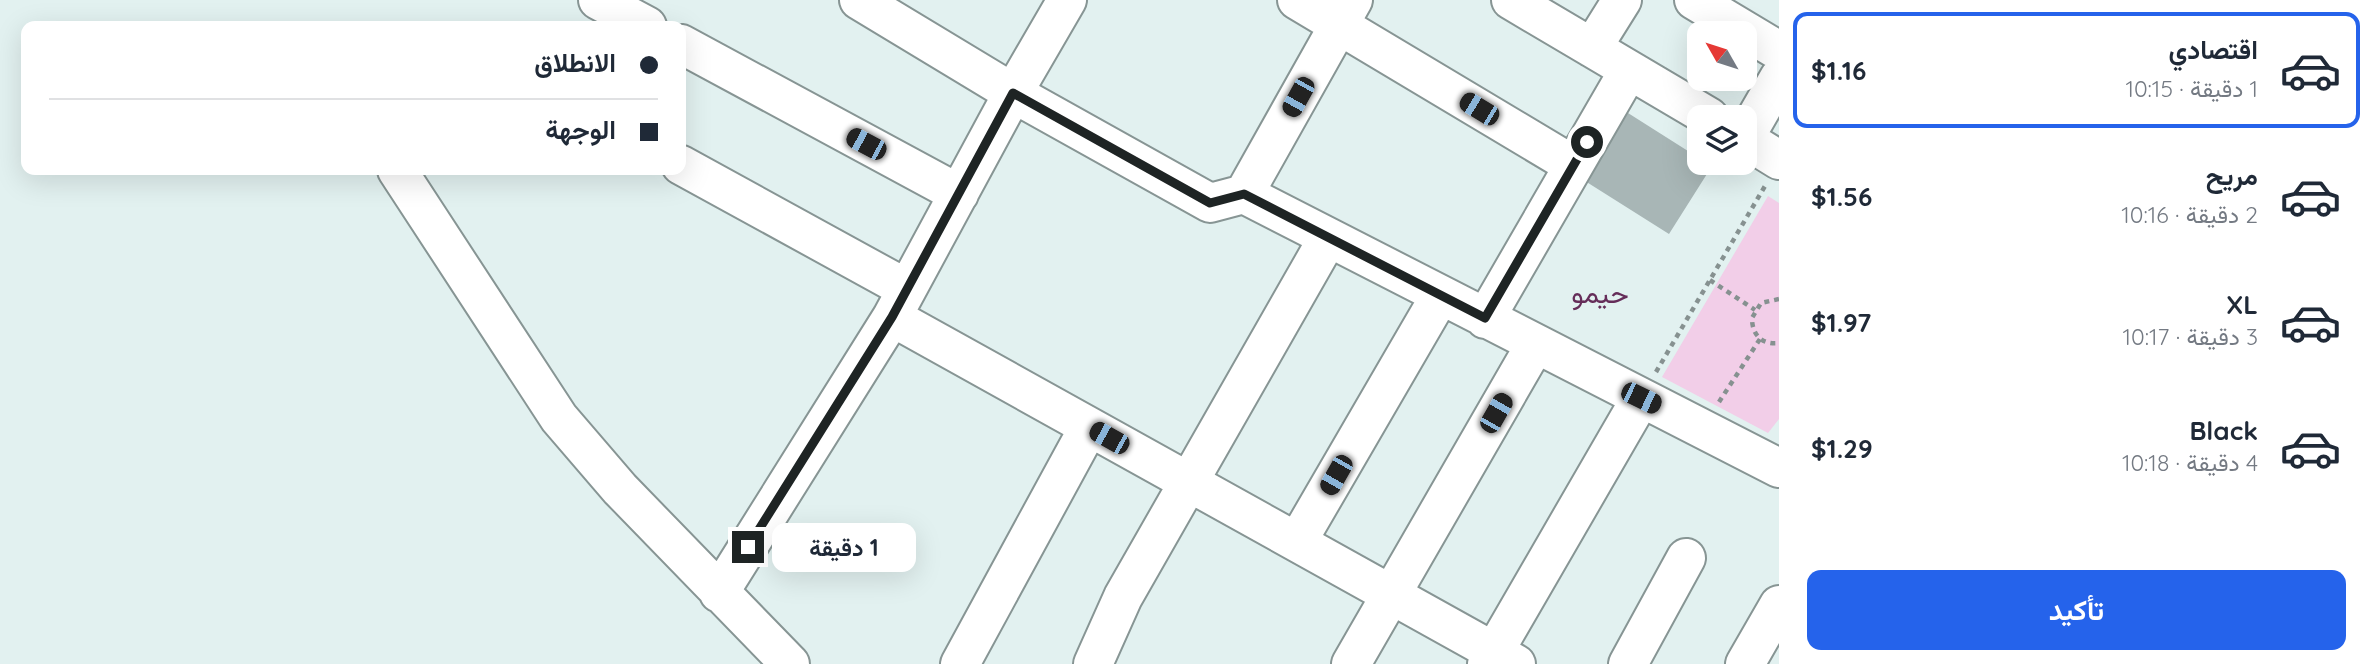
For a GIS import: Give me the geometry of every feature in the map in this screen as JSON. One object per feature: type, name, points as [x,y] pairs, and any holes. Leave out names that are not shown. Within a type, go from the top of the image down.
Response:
[{"type":"street","points":[[598,0],[638,21]]},
{"type":"street","points":[[859,0],[1013,93],[1210,203],[1244,194],[1779,468]]},
{"type":"street","points":[[719,593],[899,303],[1013,93],[1067,0]]},
{"type":"street","points":[[1297,0],[1346,12],[1573,165]]},
{"type":"street","points":[[1511,0],[1689,105]]},
{"type":"street","points":[[1592,48],[1622,0]]},
{"type":"street","points":[[1694,0],[1779,51]]},
{"type":"street","points":[[1244,194],[1346,12]]},
{"type":"street","points":[[686,47],[959,194]]},
{"type":"street","points":[[1485,318],[1629,70]]},
{"type":"street","points":[[1757,117],[1779,78]]},
{"type":"street","points":[[1757,153],[1772,172]]},
{"type":"street","points":[[686,168],[1089,427],[1392,595],[1499,660],[1641,398]]},
{"type":"street","points":[[400,175],[559,418],[620,489],[790,664]]},
{"type":"street","points":[[1093,664],[1124,597],[1328,238]]},
{"type":"street","points":[[1297,542],[1440,296]]},
{"type":"street","points":[[1351,664],[1535,345]]},
{"type":"street","points":[[960,664],[1089,427]]},
{"type":"street","points":[[1628,664],[1686,558]]},
{"type":"street","points":[[1745,664],[1779,605]]},
{"type":"path","points":[[1641,398],[1772,172]]},
{"type":"path","points":[[1710,280],[1755,310]]},
{"type":"path","points":[[1779,299],[1768,299],[1755,310],[1752,327],[1760,338],[1771,344],[1779,343]]},
{"type":"path","points":[[1702,429],[1760,338]]},
{"type":"shaded area","points":[[1768,196],[1779,203],[1779,419],[1768,433],[1662,377]]},
{"type":"building","points":[[1628,113],[1687,150],[1687,175],[1706,175],[1669,234],[1585,181]]},
{"type":"district","name":"حيمو","points":[[1600,293]]},
{"type":"route","points":[[748,547],[892,317],[1013,93],[1210,203],[1244,194],[1485,318],[1587,142]]}]
